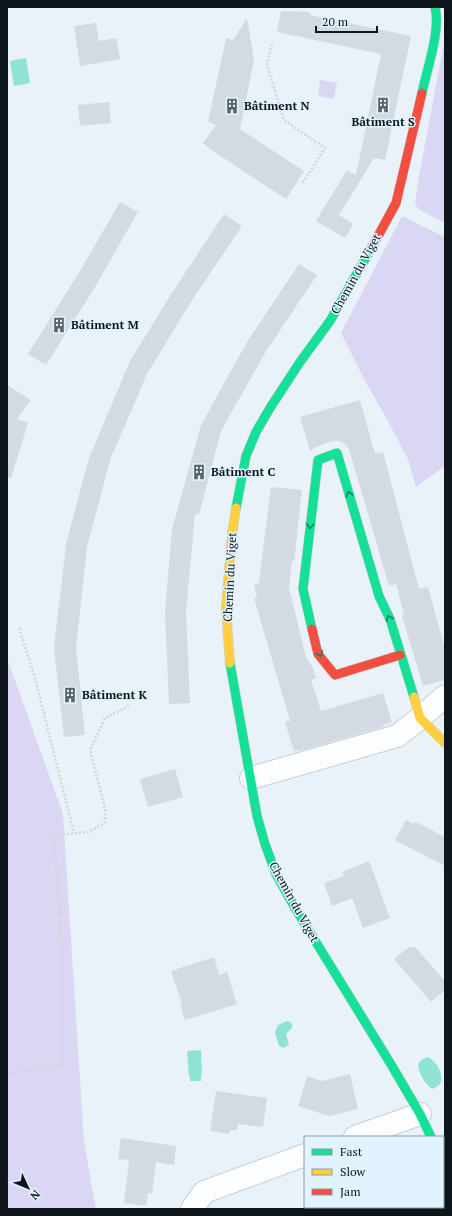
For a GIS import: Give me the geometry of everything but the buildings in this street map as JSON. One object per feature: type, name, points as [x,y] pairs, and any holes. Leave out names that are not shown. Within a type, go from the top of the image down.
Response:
[{"type":"street","points":[[428,7],[434,41]]},
{"type":"street","points":[[434,41],[437,15],[435,7]]},
{"type":"street","points":[[434,41],[445,24]]},
{"type":"street","name":"Chemin du Viget","points":[[431,1136],[420,1114],[388,1060],[295,908],[276,874],[264,844],[257,816],[229,659],[226,609],[232,534],[238,493],[246,456],[256,432],[270,408],[300,362],[330,321],[396,203],[434,41]]},
{"type":"street","points":[[400,655],[335,675],[318,654],[303,589],[318,460],[337,453],[379,596],[390,619],[420,718],[444,740]]},
{"type":"street","points":[[251,778],[397,736],[445,696]]},
{"type":"street","points":[[358,1136],[420,1114]]},
{"type":"street","points":[[192,1209],[204,1192],[304,1155]]},
{"type":"path","points":[[272,44],[267,65],[284,120],[325,148],[302,184]]},
{"type":"path","points":[[19,628],[35,678],[74,833]]},
{"type":"path","points":[[7,1074],[63,1065],[63,960],[54,835],[88,832],[105,823],[105,809],[90,750],[105,718],[129,706]]},
{"type":"shaded area","points":[[445,38],[445,223],[418,209],[415,203]]},
{"type":"shaded area","points":[[26,58],[30,83],[14,86],[10,61]]},
{"type":"shaded area","points":[[320,80],[337,83],[334,99],[318,96]]},
{"type":"shaded area","points":[[402,216],[445,237],[445,466],[416,487],[408,459],[366,383],[341,333]]},
{"type":"shaded area","points":[[7,658],[63,814],[84,1142],[96,1209],[7,1209]]},
{"type":"shaded area","points":[[287,1021],[291,1022],[292,1026],[286,1034],[289,1044],[284,1048],[279,1046],[275,1032],[278,1025]]},
{"type":"shaded area","points":[[201,1050],[201,1081],[190,1081],[187,1051]]},
{"type":"shaded area","points":[[427,1057],[434,1061],[439,1068],[441,1076],[440,1084],[432,1089],[424,1081],[418,1066],[422,1060]]},
{"type":"traffic: fast","points":[[422,93],[435,38],[435,7]]},
{"type":"traffic: fast","points":[[236,508],[246,456],[256,432],[300,362],[330,321],[372,247]]},
{"type":"traffic: fast","points":[[312,629],[303,589],[318,460],[337,453],[379,596],[390,619],[414,697]]},
{"type":"traffic: fast","points":[[230,663],[257,816],[276,874],[295,908],[392,1066],[420,1114],[431,1136]]},
{"type":"traffic: slow","points":[[230,663],[226,609],[232,534],[236,508]]},
{"type":"traffic: slow","points":[[414,697],[420,718],[445,743]]},
{"type":"traffic: jam","points":[[372,247],[396,203],[422,93]]},
{"type":"traffic: jam","points":[[312,629],[318,654],[335,675],[400,655]]},
{"type":"place","name":"Bâtiment S","points":[[383,105]]},
{"type":"place","name":"Bâtiment N","points":[[232,106]]},
{"type":"place","name":"Bâtiment M","points":[[59,325]]},
{"type":"place","name":"Bâtiment C","points":[[199,472]]},
{"type":"place","name":"Bâtiment K","points":[[70,695]]}]
